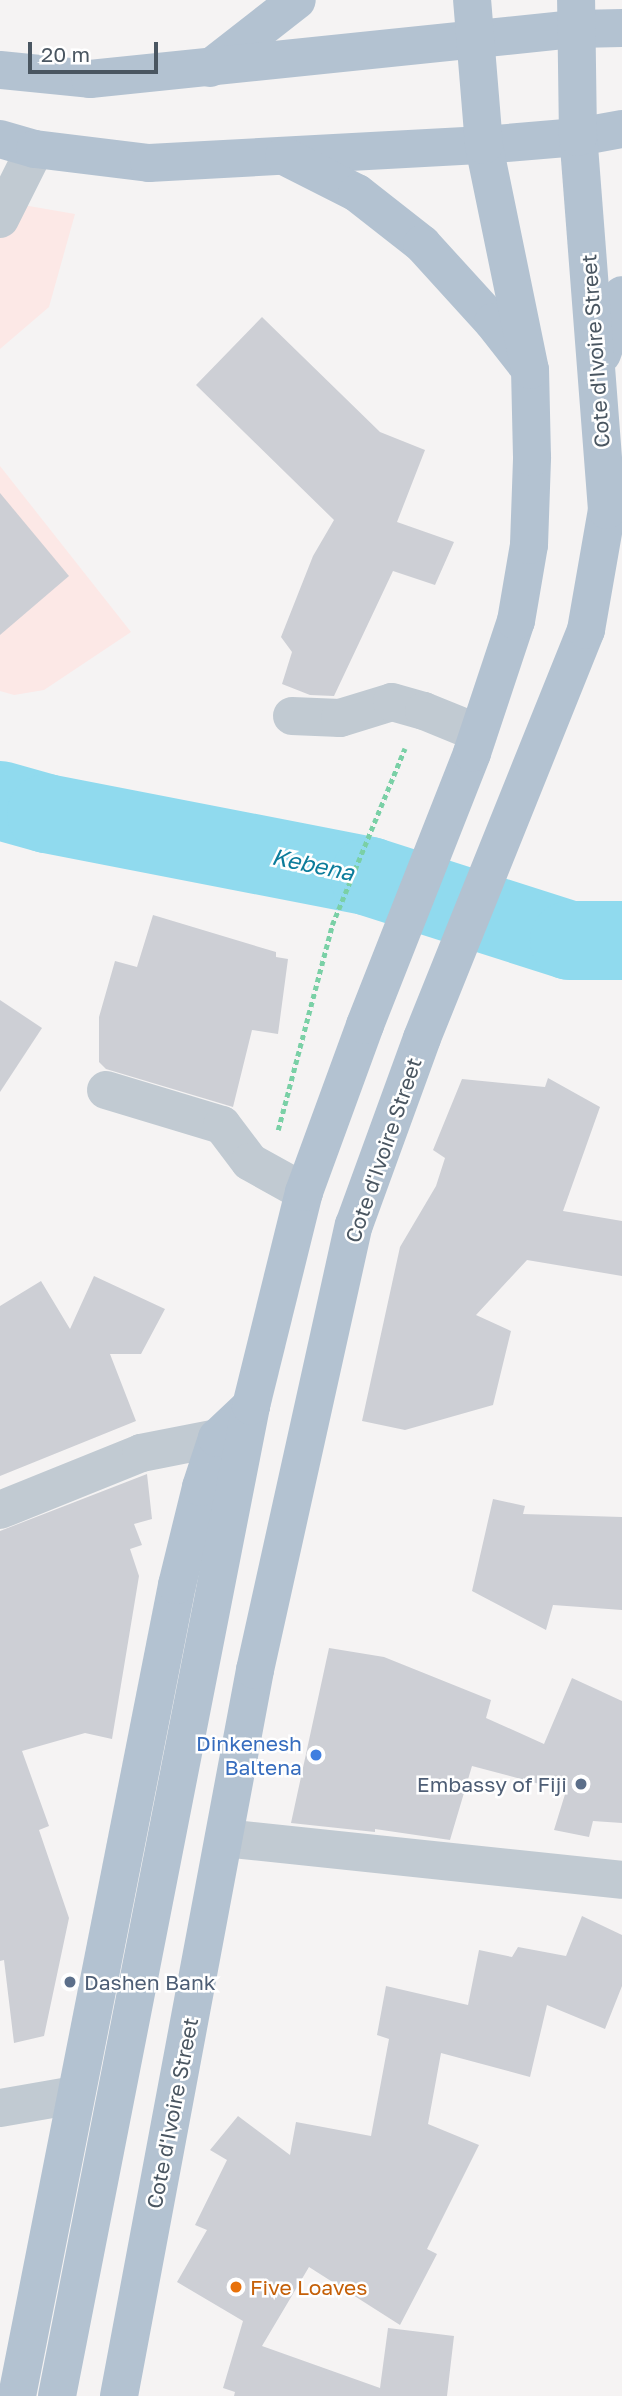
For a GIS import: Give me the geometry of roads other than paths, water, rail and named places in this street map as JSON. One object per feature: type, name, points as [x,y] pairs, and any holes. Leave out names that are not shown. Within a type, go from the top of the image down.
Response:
[{"type":"main road","points":[[210,68],[297,0]]},
{"type":"main road","points":[[57,2396],[251,1406],[304,1192],[365,1025],[475,743],[516,621],[529,545],[532,457],[530,370],[484,145],[472,0]]},
{"type":"main road","points":[[0,69],[90,79],[210,68],[474,40],[577,15],[622,28]]},
{"type":"main road","name":"Cote d'Ivoire Street","points":[[119,2396],[255,1670],[354,1225],[422,1038],[586,630],[607,510],[578,137],[577,15]]},
{"type":"main road","points":[[18,144],[149,163],[484,145],[578,137],[622,130]]},
{"type":"main road","points":[[282,155],[357,193],[422,244],[493,322],[530,370]]},
{"type":"main road","points":[[597,373],[622,295]]},
{"type":"main road","points":[[17,2396],[177,1585],[201,1487],[217,1438],[251,1406]]},
{"type":"street","points":[[0,219],[18,144]]},
{"type":"street","points":[[292,716],[340,718],[392,702],[424,710],[475,743]]},
{"type":"street","points":[[106,1090],[222,1125],[250,1162],[304,1192]]},
{"type":"street","points":[[0,1510],[141,1454],[217,1438]]},
{"type":"street","points":[[224,1838],[622,1880]]},
{"type":"street","points":[[0,2108],[75,2095]]},
{"type":"waterway","name":"Kebena","points":[[0,800],[46,813],[369,876],[569,940],[622,940]]},
{"type":"place","name":"Dinkenesh Baltena","points":[[316,1755]]},
{"type":"place","name":"Embassy of Fiji","points":[[581,1784]]},
{"type":"place","name":"Dashen Bank","points":[[70,1982]]},
{"type":"place","name":"Five Loaves","points":[[236,2287]]}]
